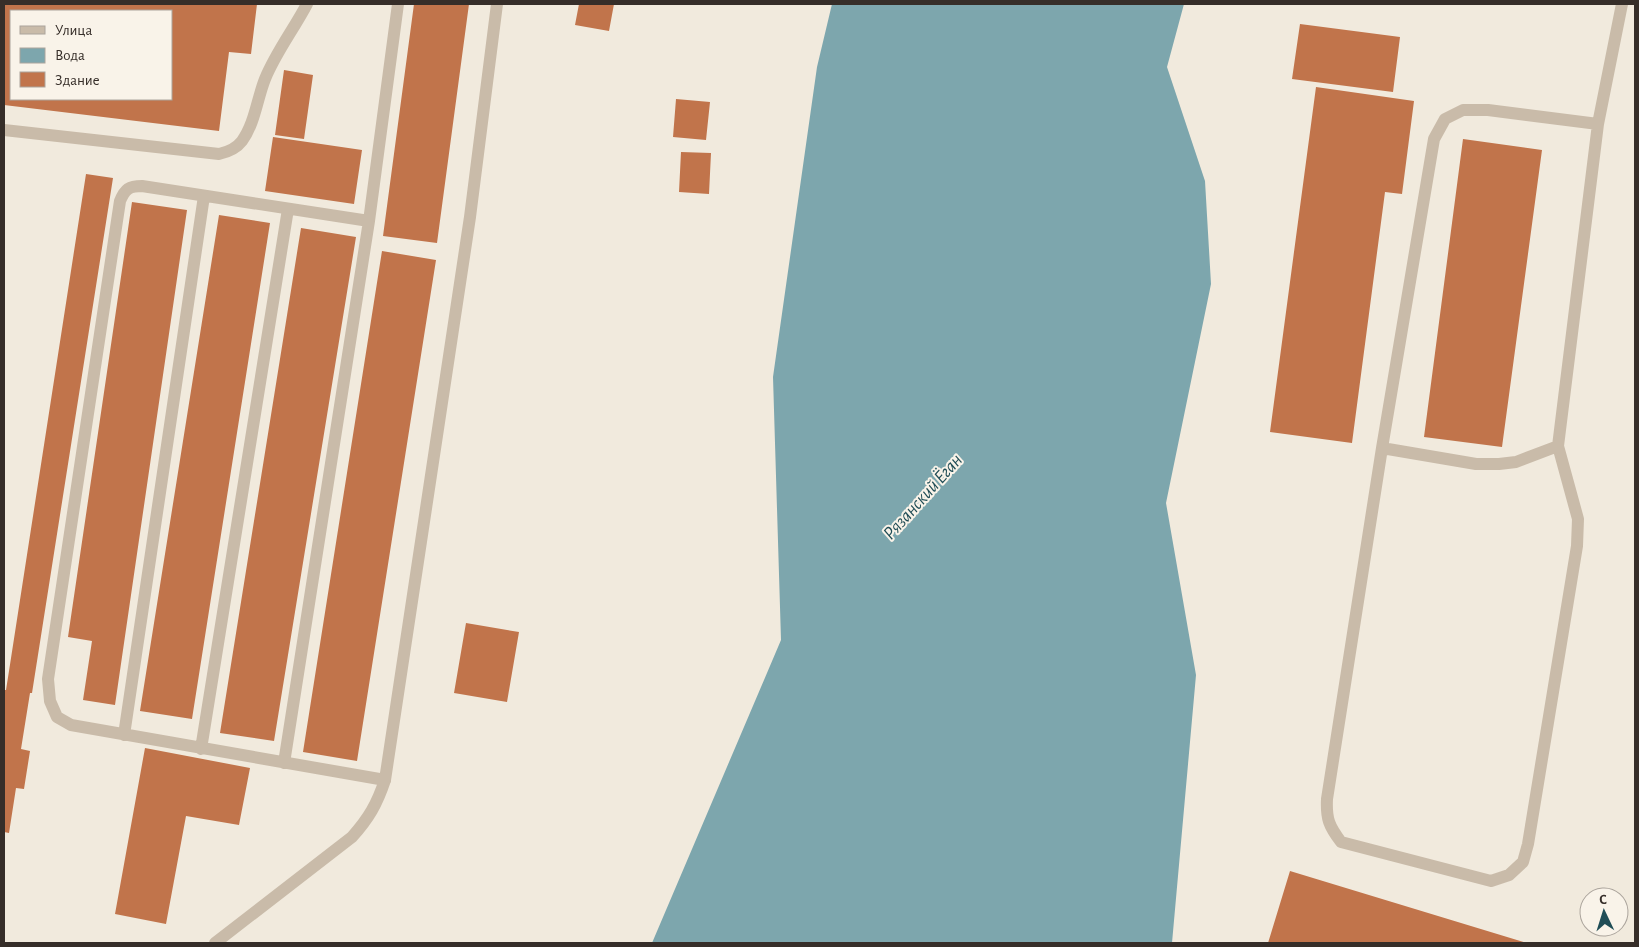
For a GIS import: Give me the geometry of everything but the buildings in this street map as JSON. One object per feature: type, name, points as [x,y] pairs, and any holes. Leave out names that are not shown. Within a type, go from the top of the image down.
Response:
[{"type":"street","points":[[4,130],[219,154],[230,151],[240,143],[248,132],[265,79],[273,61],[307,4]]},
{"type":"street","points":[[284,763],[369,221],[398,4]]},
{"type":"street","points":[[215,943],[352,837],[367,820],[379,799],[385,780],[470,217],[497,4]]},
{"type":"street","points":[[1598,124],[1488,110],[1463,110],[1445,119],[1434,139],[1382,448],[1327,799],[1326,814],[1331,829],[1341,842],[1491,881],[1509,874],[1523,862],[1528,844],[1578,546],[1578,520],[1558,446],[1598,124],[1622,4]]},
{"type":"street","points":[[369,221],[142,186],[131,186],[124,191],[120,201],[48,679],[50,701],[57,717],[72,725],[385,780]]},
{"type":"street","points":[[124,735],[204,196]]},
{"type":"street","points":[[201,749],[288,209]]},
{"type":"street","points":[[1382,448],[1476,464],[1498,464],[1516,462],[1558,446]]},
{"type":"water","name":"Рязанский Ёган","points":[[832,4],[1184,4],[1167,67],[1205,181],[1211,284],[1166,503],[1196,675],[1172,943],[652,943],[781,640],[773,377],[817,67]]}]
